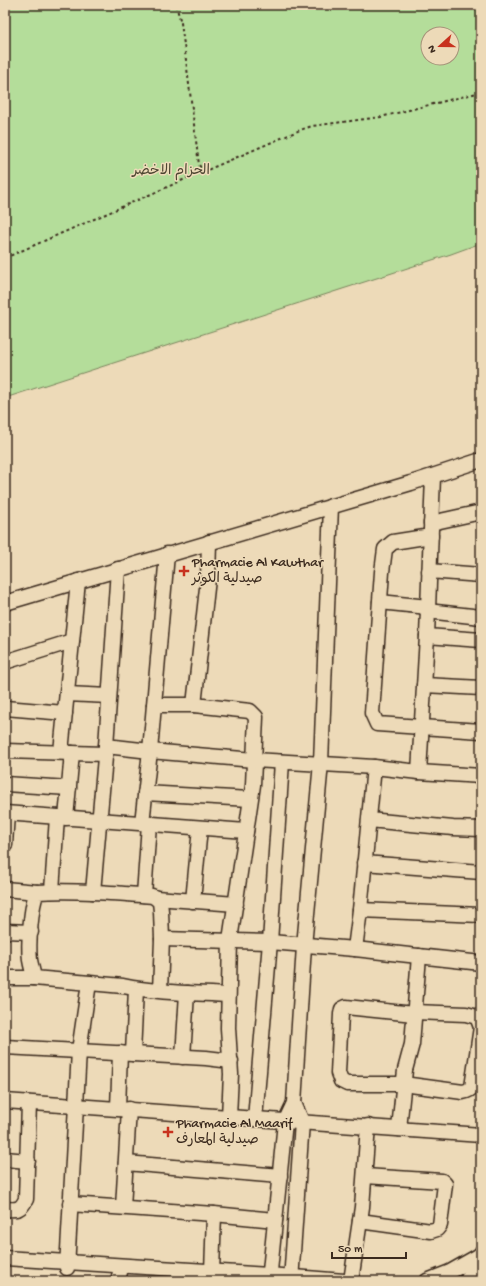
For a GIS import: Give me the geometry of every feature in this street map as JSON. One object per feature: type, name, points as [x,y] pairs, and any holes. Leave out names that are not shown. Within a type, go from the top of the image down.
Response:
[{"type":"street","points":[[5,603],[433,476],[481,460]]},
{"type":"street","points":[[419,772],[427,636],[433,476]]},
{"type":"street","points":[[266,1279],[275,1220],[285,1122],[294,1103],[304,946],[321,763],[331,506]]},
{"type":"street","points":[[481,512],[393,542],[385,549],[372,713],[377,724],[481,731]]},
{"type":"street","points":[[194,705],[208,579],[209,542]]},
{"type":"street","points":[[150,897],[145,792],[150,752],[167,554]]},
{"type":"street","points":[[93,892],[118,569]]},
{"type":"street","points":[[429,571],[481,575]]},
{"type":"street","points":[[52,891],[62,818],[69,788],[65,712],[78,581]]},
{"type":"street","points":[[380,602],[481,617]]},
{"type":"street","points":[[427,636],[481,640]]},
{"type":"street","points":[[5,662],[72,641]]},
{"type":"street","points":[[424,686],[481,688]]},
{"type":"street","points":[[67,694],[109,696]]},
{"type":"street","points":[[154,705],[194,705],[250,711],[256,717],[253,784],[230,940],[228,1028],[231,1061],[228,1117]]},
{"type":"street","points":[[5,708],[65,712]]},
{"type":"street","points":[[5,751],[67,753],[105,750],[150,752],[282,762],[374,766],[419,772],[481,776]]},
{"type":"street","points":[[255,1120],[270,942],[282,762]]},
{"type":"street","points":[[355,949],[374,766]]},
{"type":"street","points":[[5,784],[69,788]]},
{"type":"street","points":[[145,792],[250,799]]},
{"type":"street","points":[[5,845],[6,813],[246,831]]},
{"type":"street","points":[[369,820],[453,828],[481,829]]},
{"type":"street","points":[[194,901],[200,828]]},
{"type":"street","points":[[364,863],[481,872]]},
{"type":"street","points":[[5,889],[37,892],[93,892],[236,904]]},
{"type":"street","points":[[34,978],[30,959],[34,898],[37,892]]},
{"type":"street","points":[[150,897],[160,902],[161,911],[162,939],[160,991]]},
{"type":"street","points":[[360,910],[481,915]]},
{"type":"street","points":[[5,931],[31,932]]},
{"type":"street","points":[[162,939],[270,942],[355,949],[481,963]]},
{"type":"street","points":[[399,1129],[405,1070],[412,1044],[419,956]]},
{"type":"street","points":[[5,978],[34,978],[136,989],[228,995]]},
{"type":"street","points":[[67,1265],[79,1051],[89,983]]},
{"type":"street","points":[[123,1207],[126,1163],[124,1109],[127,1054],[136,989]]},
{"type":"street","points":[[183,1057],[187,992]]},
{"type":"street","points":[[346,1007],[414,1013],[466,1014],[477,1018],[481,1027],[472,1087],[469,1091],[463,1092],[403,1084],[347,1084],[341,1081],[338,1073],[342,1009],[346,1007]]},
{"type":"street","points":[[5,1047],[231,1061]]},
{"type":"street","points":[[5,1101],[481,1135]]},
{"type":"street","points":[[5,1209],[15,1210],[23,1206],[26,1199],[29,1103]]},
{"type":"street","points":[[292,1279],[302,1122],[294,1103]]},
{"type":"street","points":[[352,1281],[365,1176],[368,1126]]},
{"type":"street","points":[[5,1159],[28,1161]]},
{"type":"street","points":[[126,1163],[280,1176]]},
{"type":"street","points":[[360,1221],[431,1230],[437,1229],[440,1225],[445,1191],[445,1184],[442,1181],[365,1176]]},
{"type":"street","points":[[70,1204],[214,1214],[275,1220]]},
{"type":"street","points":[[203,1277],[214,1214]]},
{"type":"street","points":[[469,1280],[480,1254]]},
{"type":"street","points":[[427,1281],[450,1272],[480,1254]]},
{"type":"street","points":[[5,1258],[203,1277]]},
{"type":"street","points":[[5,1265],[67,1265],[119,1277],[203,1277],[344,1281]]},
{"type":"path","points":[[176,5],[181,24],[199,165],[202,170]]},
{"type":"path","points":[[5,258],[181,181],[202,170],[208,170],[300,130],[312,126],[380,117],[481,92]]},
{"type":"green space","name":"الحزام الاخضر","points":[[5,5],[481,5],[481,243],[5,398]]},
{"type":"place","name":"Pharmacie Al Kawthar صيدلية الكوثر","points":[[184,571]]},
{"type":"place","name":"Pharmacie Al Maarif صيدلية المعارف","points":[[168,1132]]}]
